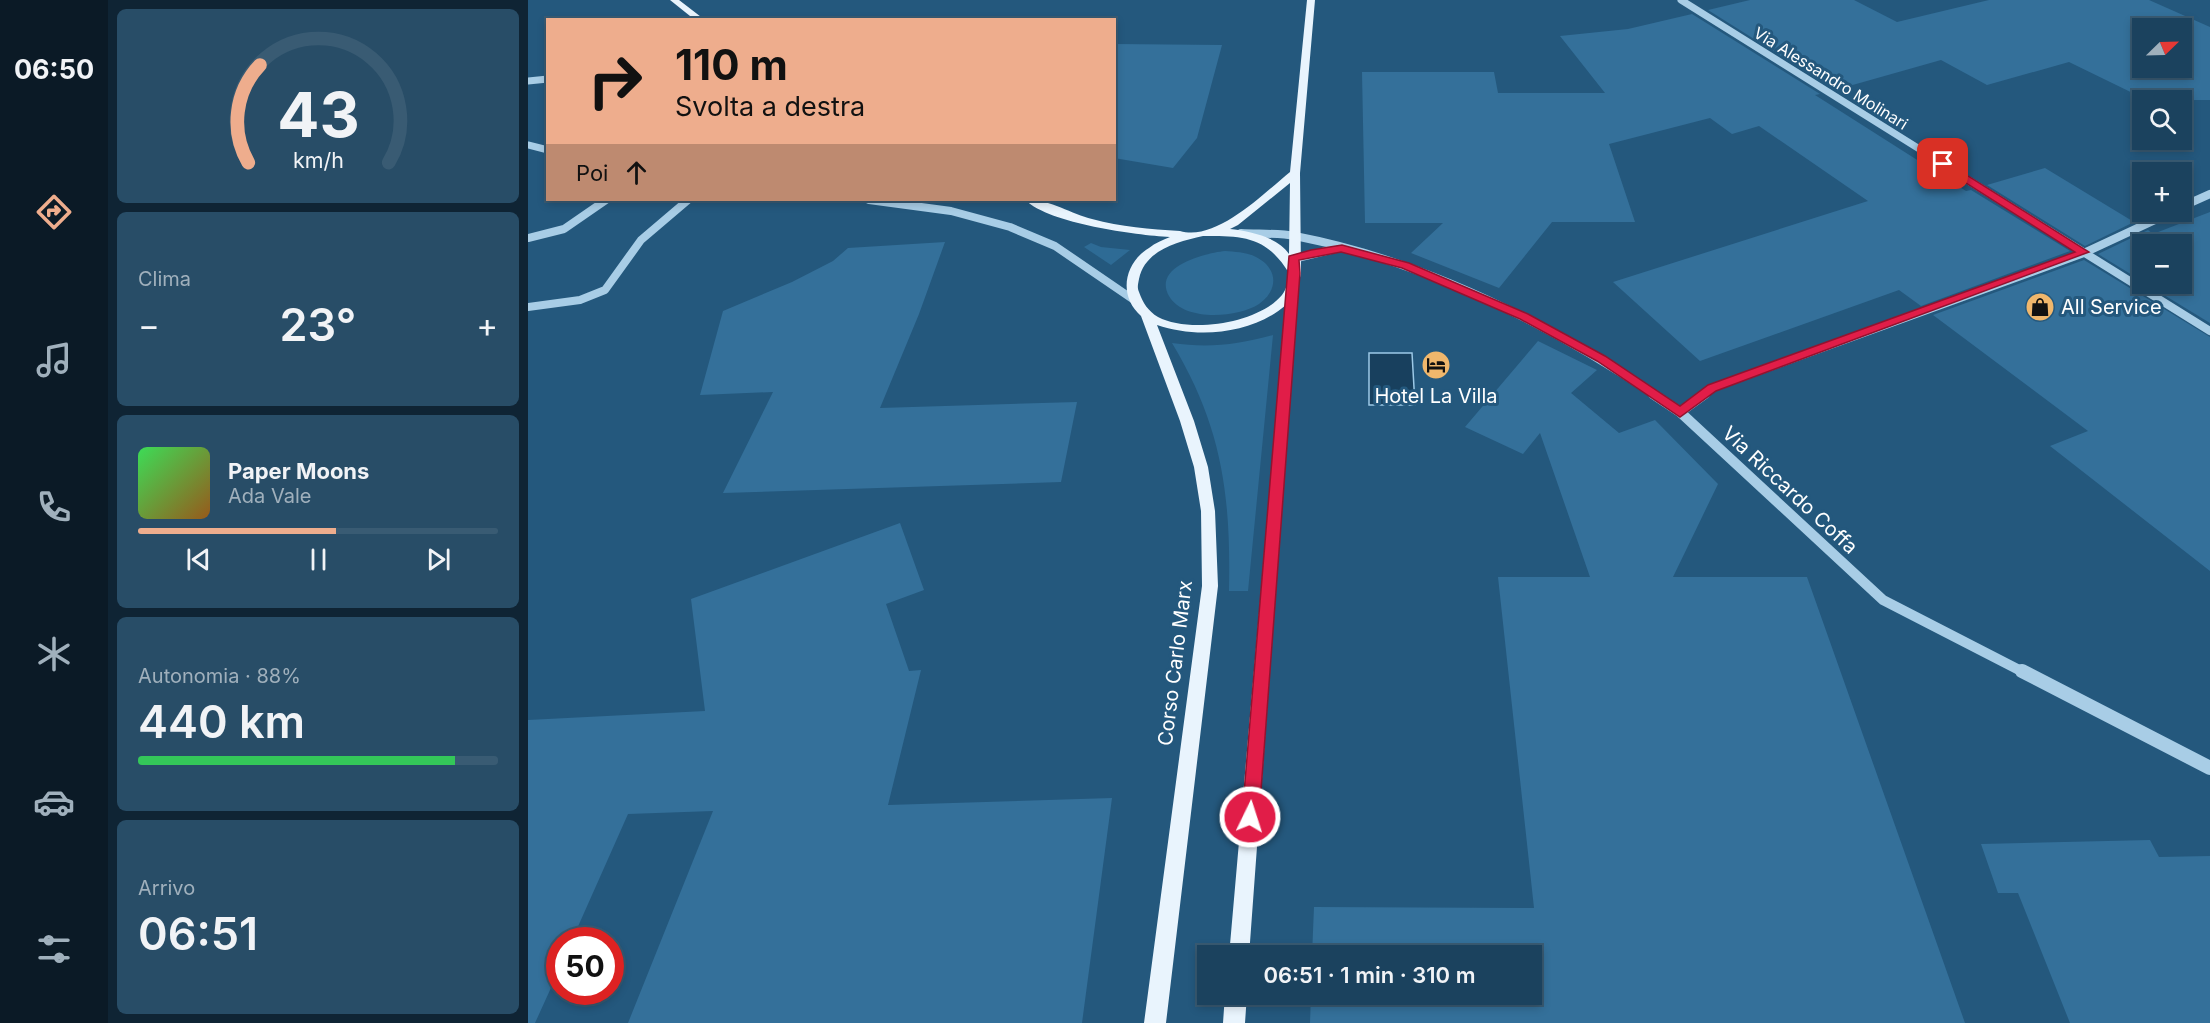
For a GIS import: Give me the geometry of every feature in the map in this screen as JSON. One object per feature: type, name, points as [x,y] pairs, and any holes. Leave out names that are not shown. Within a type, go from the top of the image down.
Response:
[{"type":"main road","points":[[674,0],[698,18]]},
{"type":"main road","points":[[1240,945],[1294,279],[1295,173],[1311,0]]},
{"type":"main road","points":[[1212,232],[1234,224],[1295,173]]},
{"type":"main road","points":[[1033,201],[1101,227],[1146,233],[1233,232],[1252,235],[1282,250],[1291,261],[1294,279],[1286,298],[1274,310],[1256,319],[1236,326],[1214,329],[1191,329],[1147,316],[1134,300],[1131,276],[1137,266],[1159,246],[1192,234]]},
{"type":"main road","name":"Corso Carlo Marx","points":[[1147,316],[1187,421],[1201,466],[1208,511],[1210,586],[1155,1023]]},
{"type":"main road","points":[[1234,1023],[1235,1005]]},
{"type":"street","name":"Via Alessandro Molinari","points":[[1681,0],[2210,331]]},
{"type":"street","points":[[528,81],[546,79]]},
{"type":"street","points":[[528,145],[546,150]]},
{"type":"street","points":[[2192,202],[2210,194]]},
{"type":"street","points":[[528,238],[564,229],[605,201]]},
{"type":"street","points":[[528,307],[580,300],[605,290],[641,240],[687,201]]},
{"type":"street","points":[[877,201],[944,209],[1006,224],[1058,247],[1108,285],[1134,300]]},
{"type":"street","points":[[1680,412],[1712,388],[2084,252],[2150,222]]},
{"type":"street","name":"Via Riccardo Coffa","points":[[1233,232],[1294,236],[1406,265],[1524,317],[1601,359],[1680,412],[1883,600],[2210,768]]},
{"type":"street","points":[[1293,259],[1311,253],[1342,248]]},
{"type":"shaded area","points":[[1091,243],[1101,247],[1130,250],[1111,265],[1084,247]]},
{"type":"shaded area","points":[[1225,251],[1252,255],[1269,267],[1273,286],[1266,298],[1249,309],[1211,315],[1198,314],[1176,304],[1169,296],[1166,286],[1168,277],[1174,269],[1194,258]]},
{"type":"shaded area","points":[[1273,335],[1248,591],[1229,591],[1228,523],[1220,462],[1202,403],[1172,343],[1222,345]]},
{"type":"shaded area","points":[[1369,353],[1412,353],[1415,405],[1369,405]]},
{"type":"building","points":[[1750,0],[1854,0],[1897,22],[1989,0],[2149,0],[2190,18],[2132,18],[2132,78],[2192,78],[2192,19],[2210,27],[2210,100],[2192,100],[2192,90],[2132,90],[2132,93],[2069,62],[1987,85],[1941,60],[1835,90],[1708,10]]},
{"type":"building","points":[[1692,14],[1820,94],[1815,95],[1966,191],[1971,190],[2070,251],[1921,306],[1899,290],[1700,361],[1613,282],[1868,201],[1759,126],[1732,134],[1710,118],[1609,144],[1635,222],[1552,222],[1499,288],[1411,253],[1443,223],[1365,223],[1362,72],[1494,72],[1498,93],[1605,93],[1560,36],[1628,29]]},
{"type":"building","points":[[1116,44],[1222,45],[1197,138],[1173,168],[1116,158]]},
{"type":"building","points":[[2045,168],[2134,222],[2085,246],[1987,185]]},
{"type":"building","points":[[2210,212],[2210,323],[2162,294],[2192,294],[2192,234],[2153,234],[2184,222],[2192,222],[2192,219]]},
{"type":"building","points":[[2148,230],[2153,234],[2140,234]]},
{"type":"building","points":[[2132,238],[2132,275],[2098,254]]},
{"type":"building","points":[[945,242],[919,314],[880,408],[1077,402],[1061,482],[723,493],[773,392],[700,395],[723,311],[792,282],[833,261],[848,248]]},
{"type":"building","points":[[2084,260],[2132,289],[2132,294],[2140,294],[2210,337],[2210,571],[2050,446],[2088,431],[1933,315]]},
{"type":"building","points":[[1538,341],[1597,370],[1571,393],[1619,433],[1655,420],[1718,484],[1673,577],[1807,577],[1965,1023],[1310,1023],[1311,1005],[1542,1005],[1542,945],[1312,945],[1314,907],[1534,908],[1498,577],[1590,577],[1540,433],[1523,454],[1465,427]]},
{"type":"building","points":[[900,523],[924,590],[886,604],[909,671],[921,670],[888,805],[1112,798],[1082,1023],[628,1023],[713,811],[628,814],[578,927],[546,927],[546,999],[535,1023],[528,1023],[528,720],[705,711],[691,599]]},
{"type":"building","points":[[2150,840],[2159,857],[2210,856],[2210,1023],[2070,1023],[2018,893],[1998,893],[1981,844]]},
{"type":"place","name":"All Service","points":[[2040,307]]},
{"type":"place","name":"Hotel La Villa","points":[[1436,365]]},
{"type":"route","points":[[1250,817],[1295,273],[1293,259],[1311,253],[1342,248],[1406,265],[1524,317],[1601,359],[1680,412],[1712,388],[2084,252],[1943,164]]}]
